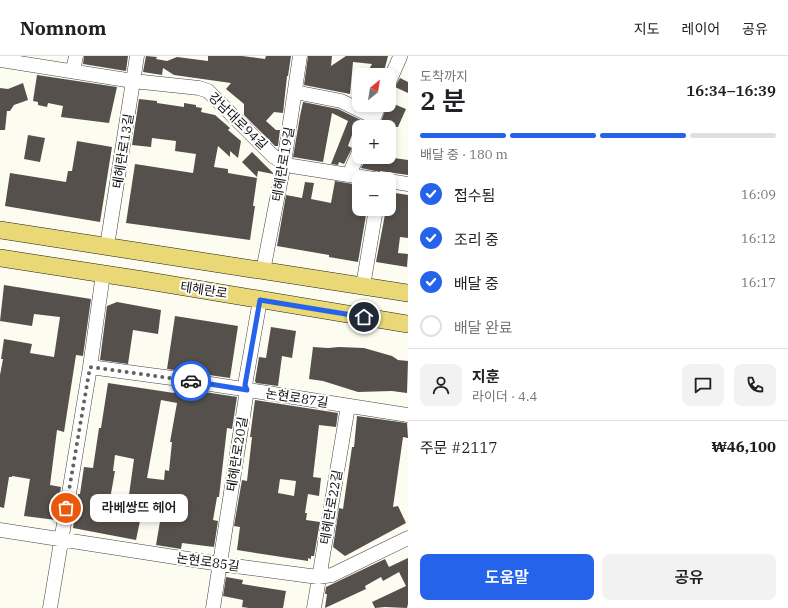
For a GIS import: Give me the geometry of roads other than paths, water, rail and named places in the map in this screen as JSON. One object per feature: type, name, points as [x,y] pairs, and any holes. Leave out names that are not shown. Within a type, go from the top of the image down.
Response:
[{"type":"main road","points":[[0,230],[408,293]]},
{"type":"main road","name":"테헤란로","points":[[0,258],[408,324]]},
{"type":"street","points":[[73,71],[76,56]]},
{"type":"street","name":"테헤란로13길","points":[[107,246],[138,56]]},
{"type":"street","name":"테헤란로19길","points":[[263,271],[284,163],[300,56]]},
{"type":"street","points":[[396,69],[402,57]]},
{"type":"street","name":"강남대로94길","points":[[0,60],[18,59],[73,71],[133,81],[199,88],[208,91],[258,141],[284,163],[292,166],[352,175]]},
{"type":"street","points":[[294,92],[341,101],[374,116]]},
{"type":"street","points":[[349,175],[354,164]]},
{"type":"street","points":[[396,182],[408,184]]},
{"type":"street","points":[[363,286],[375,216]]},
{"type":"street","points":[[50,608],[90,367],[103,274]]},
{"type":"street","name":"테헤란로20길","points":[[213,608],[247,390],[245,385],[260,300]]},
{"type":"street","name":"논현로87길","points":[[90,367],[408,415]]},
{"type":"street","name":"테헤란로22길","points":[[314,608],[318,577],[348,406]]},
{"type":"street","name":"논현로85길","points":[[0,530],[220,564],[318,577],[332,575],[408,538]]},
{"type":"place","name":"라베쌍뜨 헤어","points":[[66,508]]}]
